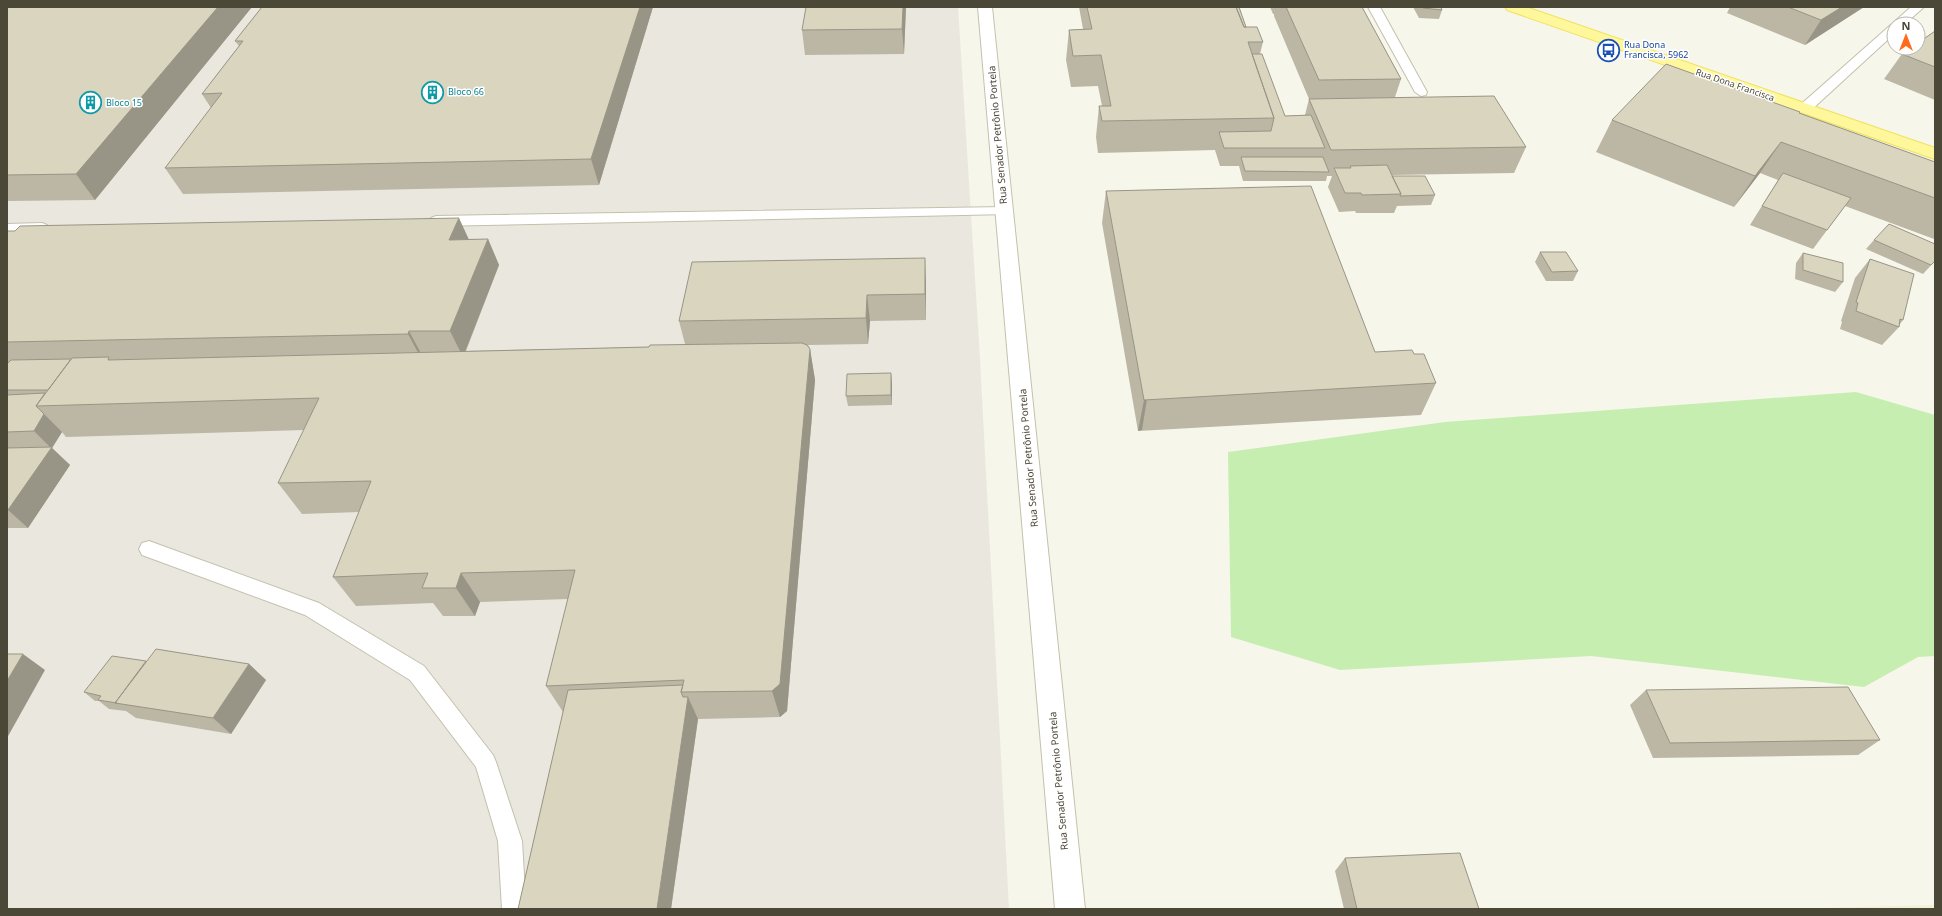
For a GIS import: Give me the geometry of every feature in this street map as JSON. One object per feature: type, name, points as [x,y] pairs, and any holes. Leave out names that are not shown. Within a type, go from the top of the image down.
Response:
[{"type":"main road","name":"Rua Dona Francisca","points":[[1512,7],[1935,154]]},
{"type":"street","name":"Rua Senador Petrônio Portela","points":[[985,7],[1070,909]]},
{"type":"lane","points":[[1374,7],[1421,92]]},
{"type":"lane","points":[[1907,16],[1918,7]]},
{"type":"lane","points":[[1804,109],[1886,35]]},
{"type":"lane","points":[[420,221],[1005,212]]},
{"type":"lane","points":[[7,228],[55,228]]},
{"type":"lane","points":[[149,549],[312,609],[416,673],[485,762],[510,841],[514,909]]},
{"type":"shaded area","points":[[7,7],[958,7],[980,359],[1009,909],[7,909]]},
{"type":"shaded area","points":[[1935,905],[1935,909],[1783,909]]},
{"type":"green space","points":[[1856,392],[1935,415],[1935,656],[1918,657],[1864,687],[1591,656],[1340,670],[1231,637],[1228,452],[1445,422]]},
{"type":"building","name":"Bloco 15","points":[[7,7],[218,7],[76,174],[7,175]]},
{"type":"building","name":"Bloco 66","points":[[262,7],[640,7],[591,159],[165,168],[222,93],[202,94],[243,41],[235,41]]},
{"type":"building","points":[[806,7],[903,7],[902,29],[802,30]]},
{"type":"building","points":[[1087,7],[1236,7],[1244,27],[1257,27],[1263,42],[1248,42],[1274,118],[1102,121],[1099,106],[1111,106],[1101,55],[1073,56],[1069,30],[1092,29]]},
{"type":"building","points":[[1236,7],[1239,7],[1246,27],[1244,27]]},
{"type":"building","points":[[1286,7],[1362,7],[1401,79],[1319,80]]},
{"type":"building","points":[[1422,7],[1441,7],[1442,10],[1423,8]]},
{"type":"building","points":[[1788,7],[1842,7],[1821,20]]},
{"type":"building","points":[[1935,31],[1935,67],[1907,56],[1926,56],[1926,37]]},
{"type":"building","points":[[1252,54],[1262,54],[1285,116],[1311,115],[1325,148],[1224,148],[1219,132],[1271,131],[1274,118]]},
{"type":"building","points":[[1666,64],[1935,162],[1935,198],[1781,142],[1755,176],[1612,120]]},
{"type":"building","points":[[1494,96],[1526,147],[1331,150],[1309,99]]},
{"type":"building","points":[[1241,157],[1323,157],[1329,172],[1245,171]]},
{"type":"building","points":[[1387,165],[1401,194],[1362,195],[1361,193],[1345,193],[1334,168],[1351,168],[1350,166]]},
{"type":"building","points":[[1783,173],[1851,198],[1827,230],[1762,206]]},
{"type":"building","points":[[1392,176],[1425,176],[1435,195],[1400,196],[1401,194]]},
{"type":"building","points":[[1311,186],[1375,352],[1412,350],[1414,354],[1424,354],[1436,383],[1144,400],[1106,191]]},
{"type":"building","points":[[459,218],[449,240],[488,239],[450,331],[409,331],[408,334],[7,342],[7,231],[15,231],[20,226]]},
{"type":"building","points":[[1889,224],[1935,244],[1935,261],[1931,265],[1874,240]]},
{"type":"building","points":[[1540,252],[1566,252],[1578,271],[1552,272]]},
{"type":"building","points":[[1803,253],[1843,263],[1843,282],[1803,270]]},
{"type":"building","points":[[925,258],[925,294],[867,295],[866,318],[679,321],[692,262]]},
{"type":"building","points":[[1870,259],[1914,274],[1903,320],[1900,319],[1899,327],[1856,311],[1858,303],[1856,302]]},
{"type":"building","points":[[802,343],[807,345],[810,349],[780,684],[772,691],[681,692],[684,680],[546,686],[575,570],[461,573],[456,588],[422,588],[428,573],[333,577],[371,481],[278,483],[319,398],[36,406],[72,358],[109,357],[108,360],[649,347],[650,345]]},
{"type":"building","points":[[71,359],[48,390],[7,390],[7,364],[11,360]]},
{"type":"building","points":[[891,373],[891,395],[846,396],[847,374]]},
{"type":"building","points":[[45,393],[36,406],[44,414],[34,431],[7,432],[7,395]]},
{"type":"building","points":[[52,447],[8,510],[7,510],[7,448]]},
{"type":"building","points":[[156,649],[249,664],[213,718],[115,703]]},
{"type":"building","points":[[7,654],[23,654],[7,681]]},
{"type":"building","points":[[112,656],[146,661],[115,703],[98,700],[101,696],[84,692]]},
{"type":"building","points":[[683,685],[681,692],[683,697],[688,697],[657,909],[518,909],[568,690]]},
{"type":"building","points":[[1848,687],[1880,740],[1670,743],[1646,690]]},
{"type":"building","points":[[1460,853],[1479,909],[1357,909],[1345,858]]},
{"type":"place","name":"Rua Dona Francisca, 5962","points":[[1608,50]]},
{"type":"place","name":"Bloco 66","points":[[432,92]]},
{"type":"place","name":"Bloco 15","points":[[90,103]]}]
